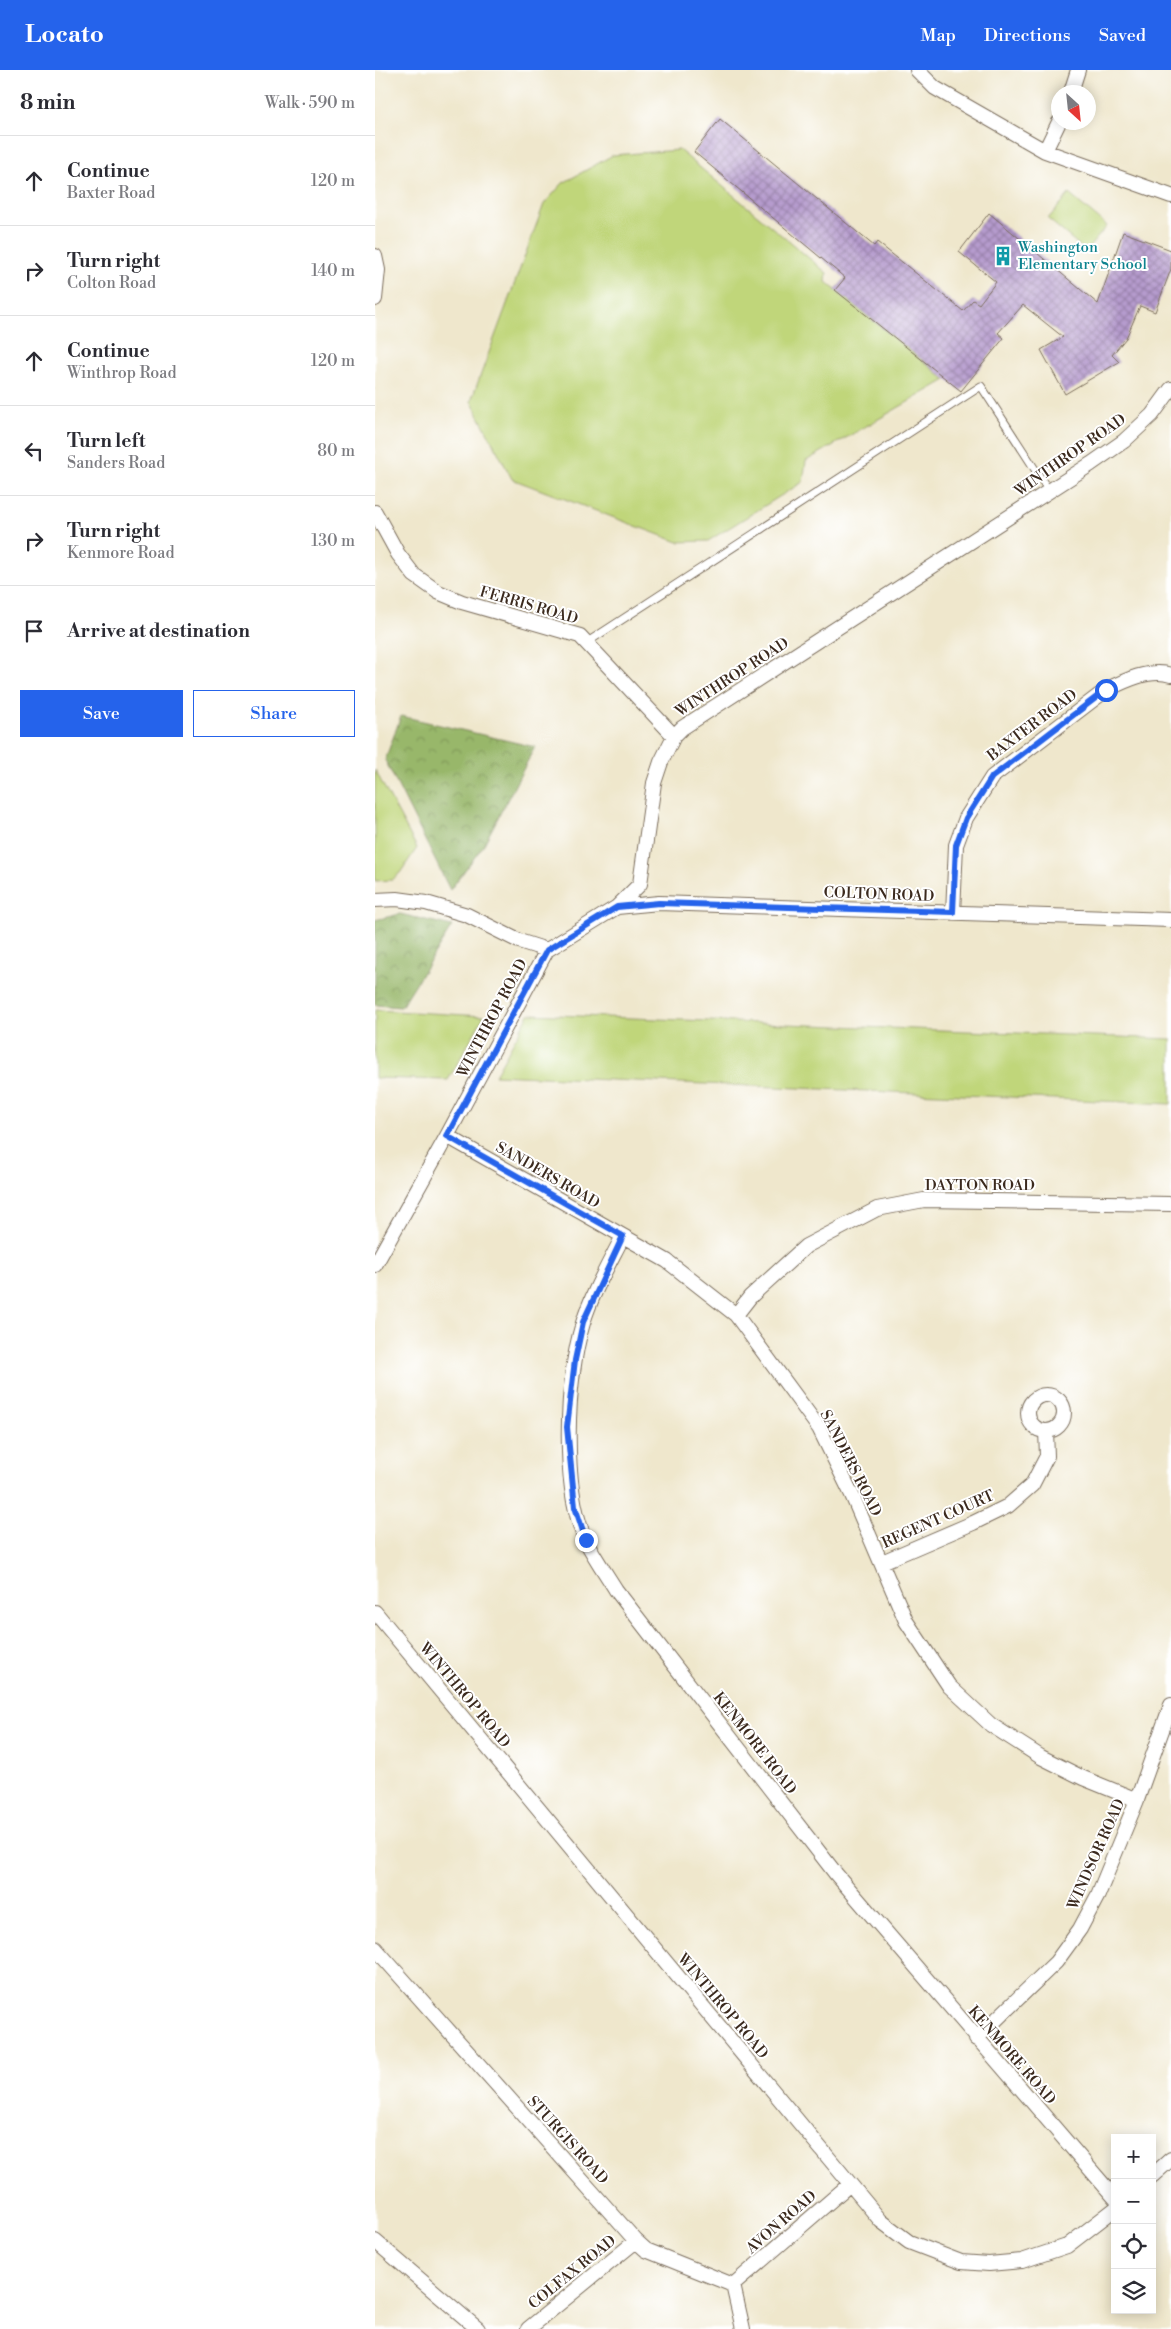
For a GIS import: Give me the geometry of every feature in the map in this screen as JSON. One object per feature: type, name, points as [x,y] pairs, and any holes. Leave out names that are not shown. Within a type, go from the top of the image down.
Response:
[{"type":"street","points":[[917,70],[935,88],[1045,151],[1171,196]]},
{"type":"street","points":[[1073,85],[1078,70]]},
{"type":"street","points":[[1045,151],[1055,130]]},
{"type":"street","points":[[375,256],[378,270],[375,299]]},
{"type":"street","name":"WINTHROP ROAD","points":[[375,1265],[547,950],[617,907],[640,884],[655,783],[661,762],[674,736],[682,728],[1124,441],[1152,415],[1171,388]]},
{"type":"street","name":"FERRIS ROAD","points":[[375,512],[398,554],[414,575],[438,592],[462,602],[580,636],[674,736]]},
{"type":"street","name":"BAXTER ROAD","points":[[953,912],[956,845],[966,818],[992,777],[1106,690],[1125,680],[1148,674],[1171,675]]},
{"type":"street","points":[[375,900],[397,899],[443,908],[467,915],[519,941],[547,950]]},
{"type":"street","name":"COLTON ROAD","points":[[617,907],[659,903],[1171,920]]},
{"type":"street","name":"SANDERS ROAD","points":[[447,1136],[667,1261],[736,1315],[819,1428],[882,1562],[906,1621],[949,1686],[991,1725],[1041,1757],[1137,1800]]},
{"type":"street","name":"DAYTON ROAD","points":[[736,1315],[750,1297],[806,1246],[877,1209],[924,1200],[1171,1204]]},
{"type":"street","name":"KENMORE ROAD","points":[[623,1236],[583,1322],[575,1360],[567,1427],[575,1507],[586,1540],[616,1590],[836,1874],[976,2039],[1111,2193]]},
{"type":"street","name":"REGENT COURT","points":[[882,1562],[973,1524],[1008,1506],[1032,1485],[1047,1456],[1046,1431]]},
{"type":"street","name":"WINTHROP ROAD","points":[[375,1612],[881,2222],[909,2242],[961,2262],[989,2264],[1022,2262],[1067,2246],[1111,2212]]},
{"type":"street","name":"WINDSOR ROAD","points":[[976,2039],[1056,1962],[1080,1928],[1098,1895],[1137,1800],[1171,1705]]},
{"type":"street","name":"STURGIS ROAD","points":[[375,1948],[636,2241],[646,2250],[733,2285]]},
{"type":"street","points":[[1156,2172],[1171,2159]]},
{"type":"street","name":"AVON ROAD","points":[[733,2285],[850,2184]]},
{"type":"street","points":[[375,2241],[478,2329]]},
{"type":"street","name":"COLFAX ROAD","points":[[528,2329],[636,2241]]},
{"type":"street","points":[[733,2285],[743,2329]]},
{"type":"lane","points":[[586,643],[981,386],[1049,491]]},
{"type":"green space","points":[[679,150],[827,273],[826,282],[946,380],[806,461],[803,482],[708,541],[678,542],[512,479],[471,401],[544,204],[563,183],[613,155]]},
{"type":"green space","points":[[1069,194],[1107,226],[1086,251],[1048,219]]},
{"type":"green space","points":[[401,716],[535,747],[483,846],[450,890],[385,760]]},
{"type":"green space","points":[[375,770],[417,848],[400,873],[392,880],[375,881]]},
{"type":"green space","points":[[400,914],[452,926],[401,1007],[375,1005],[375,920]]},
{"type":"green space","points":[[375,1010],[484,1016],[448,1080],[375,1078]]},
{"type":"green space","points":[[529,1014],[1171,1039],[1171,1104],[495,1075]]},
{"type":"building","name":"Washington Elementary School","points":[[720,119],[874,246],[877,242],[963,311],[973,300],[979,304],[996,282],[959,252],[989,213],[1098,304],[1123,232],[1171,250],[1171,269],[1155,312],[1140,306],[1126,338],[1112,355],[1119,362],[1065,394],[1041,350],[1063,337],[1023,305],[998,333],[1004,338],[961,391],[835,290],[845,278],[694,152]]},
{"type":"place","name":"Washington Elementary School","points":[[1003,256]]},
{"type":"route","points":[[586,1540],[575,1507],[567,1427],[575,1360],[583,1322],[597,1288],[623,1236],[447,1136],[547,950],[617,907],[659,903],[953,912],[956,845],[966,818],[992,777],[1106,690]]}]
